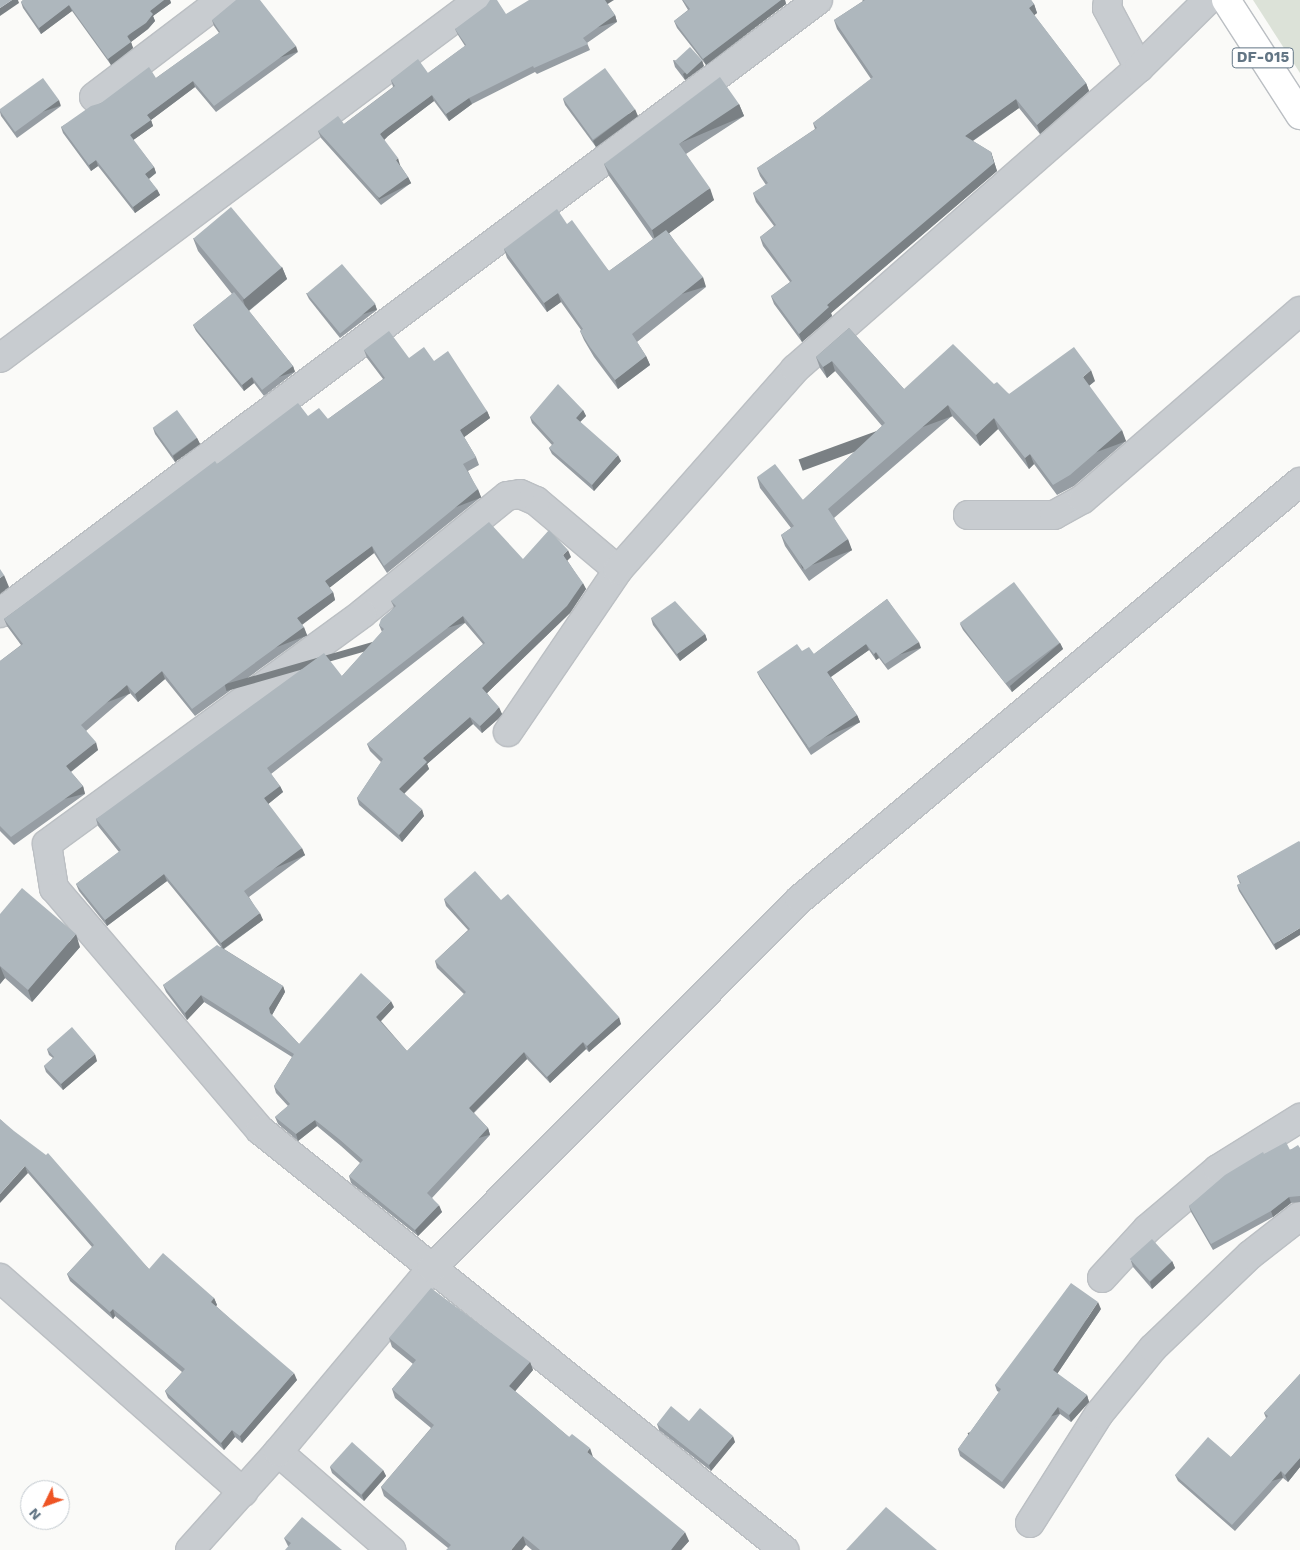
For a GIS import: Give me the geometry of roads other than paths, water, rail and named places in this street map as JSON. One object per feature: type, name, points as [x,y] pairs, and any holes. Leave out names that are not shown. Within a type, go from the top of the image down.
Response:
[{"type":"main road","name":"DF-015","points":[[1226,0],[1300,115]]},
{"type":"street","points":[[94,96],[222,0]]},
{"type":"street","points":[[0,358],[479,0]]},
{"type":"street","points":[[0,613],[818,0]]},
{"type":"street","points":[[1108,0],[1107,8],[1139,68]]},
{"type":"street","points":[[508,732],[618,570],[796,369],[1139,68],[1208,0]]},
{"type":"street","points":[[968,515],[1054,515],[1083,498],[1300,311]]},
{"type":"street","points":[[190,1550],[278,1452],[432,1268],[800,899],[1300,482]]},
{"type":"street","points":[[618,570],[536,501],[520,494],[507,496],[362,614],[47,844],[54,888],[260,1130],[784,1550]]},
{"type":"street","points":[[1102,1278],[1147,1229],[1218,1170],[1300,1118]]},
{"type":"street","points":[[1030,1522],[1099,1414],[1153,1348],[1250,1255],[1300,1216]]},
{"type":"street","points":[[0,1278],[243,1492]]},
{"type":"street","points":[[278,1452],[391,1550]]}]
